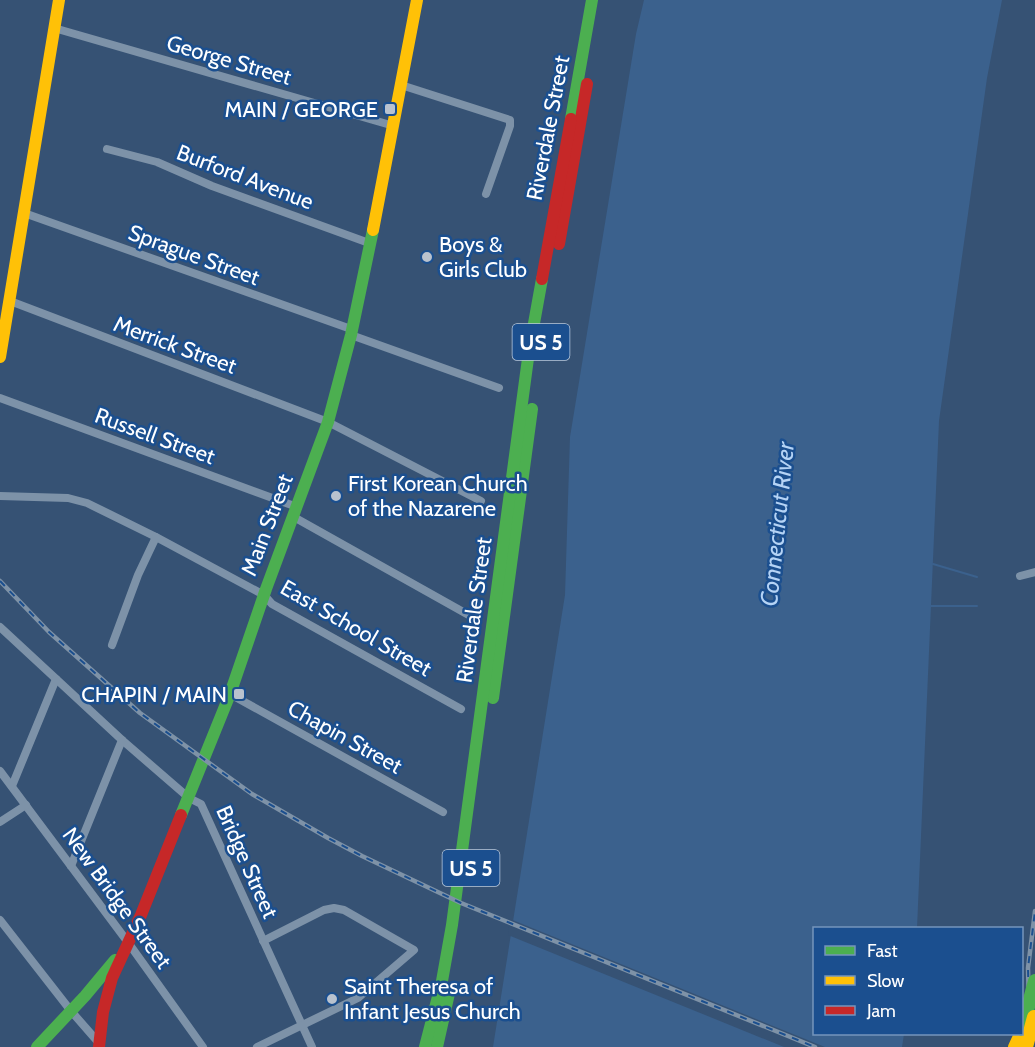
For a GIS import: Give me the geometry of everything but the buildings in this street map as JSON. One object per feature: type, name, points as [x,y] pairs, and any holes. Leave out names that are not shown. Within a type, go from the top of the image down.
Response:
[{"type":"main road","points":[[0,357],[59,0]]},
{"type":"main road","name":"Main Street","points":[[99,1045],[107,997],[127,941],[141,915],[230,694],[328,422],[351,332],[394,126],[417,0]]},
{"type":"main road","name":"Riverdale Street","points":[[425,1047],[448,954],[529,351],[592,0]]},
{"type":"main road","name":"Riverdale Street","points":[[437,1047],[461,937],[541,345],[602,0]]},
{"type":"main road","points":[[37,1047],[105,974],[127,941]]},
{"type":"main road","points":[[1023,1025],[1035,981]]},
{"type":"main road","points":[[1026,1047],[1035,1014]]},
{"type":"street","name":"George Street","points":[[54,28],[394,126]]},
{"type":"street","points":[[401,85],[510,120],[510,126],[486,194]]},
{"type":"street","name":"Burford Avenue","points":[[107,149],[157,162],[222,189],[369,243]]},
{"type":"street","name":"Sprague Street","points":[[24,213],[499,388]]},
{"type":"street","name":"Merrick Street","points":[[10,301],[328,422],[481,501]]},
{"type":"street","name":"Russell Street","points":[[0,398],[295,512],[474,618]]},
{"type":"street","name":"East School Street","points":[[0,496],[78,500],[156,537],[264,595],[272,604],[461,709]]},
{"type":"street","points":[[112,645],[138,575],[156,537]]},
{"type":"street","points":[[1020,576],[1035,572]]},
{"type":"street","name":"Bridge Street","points":[[0,627],[122,740],[189,798],[201,804],[312,1047]]},
{"type":"street","points":[[12,786],[56,679]]},
{"type":"street","name":"Chapin Street","points":[[230,694],[443,812]]},
{"type":"street","points":[[71,866],[122,740]]},
{"type":"street","name":"New Bridge Street","points":[[0,771],[127,941],[202,1047]]},
{"type":"street","points":[[0,822],[26,805]]},
{"type":"street","points":[[256,1047],[358,998],[414,950],[344,910],[334,908],[324,910],[263,941]]},
{"type":"street","points":[[0,920],[99,1045]]},
{"type":"water","name":"Connecticut River","points":[[644,0],[1002,0],[987,78],[939,421],[917,927],[813,927],[813,1035],[904,1035],[902,1047],[493,1047],[565,595],[570,437],[636,34]]},
{"type":"pier","points":[[510,919],[825,1047],[784,1047],[508,935]]},
{"type":"waterway","points":[[933,564],[977,577]]},
{"type":"waterway","points":[[931,606],[977,606]]},
{"type":"railway","points":[[0,581],[49,632],[140,713],[252,794],[328,838],[461,903],[815,1047]]},
{"type":"railway","points":[[1030,1047],[1028,968],[1035,911]]},
{"type":"traffic: fast","points":[[571,119],[592,0]]},
{"type":"traffic: fast","points":[[181,815],[230,694],[328,422],[351,335],[373,230]]},
{"type":"traffic: fast","points":[[425,1047],[442,981],[452,925],[529,351],[542,279]]},
{"type":"traffic: fast","points":[[493,698],[532,409]]},
{"type":"traffic: fast","points":[[37,1047],[115,960]]},
{"type":"traffic: fast","points":[[1023,1025],[1035,981]]},
{"type":"traffic: fast","points":[[437,1047],[450,989]]},
{"type":"traffic: slow","points":[[0,357],[59,0]]},
{"type":"traffic: slow","points":[[373,230],[417,0]]},
{"type":"traffic: slow","points":[[1026,1047],[1034,1017]]},
{"type":"traffic: slow","points":[[1014,1047],[1020,1035]]},
{"type":"traffic: jam","points":[[559,244],[587,84]]},
{"type":"traffic: jam","points":[[542,279],[571,119]]},
{"type":"traffic: jam","points":[[99,1047],[103,1012],[112,978],[141,915],[181,815]]},
{"type":"place","name":"MAIN / GEORGE","points":[[390,109]]},
{"type":"place","name":"Boys & Girls Club","points":[[427,257]]},
{"type":"place","name":"First Korean Church of the Nazarene","points":[[336,496]]},
{"type":"place","name":"CHAPIN / MAIN","points":[[239,694]]},
{"type":"place","name":"Saint Theresa of Infant Jesus Church","points":[[332,999]]}]
